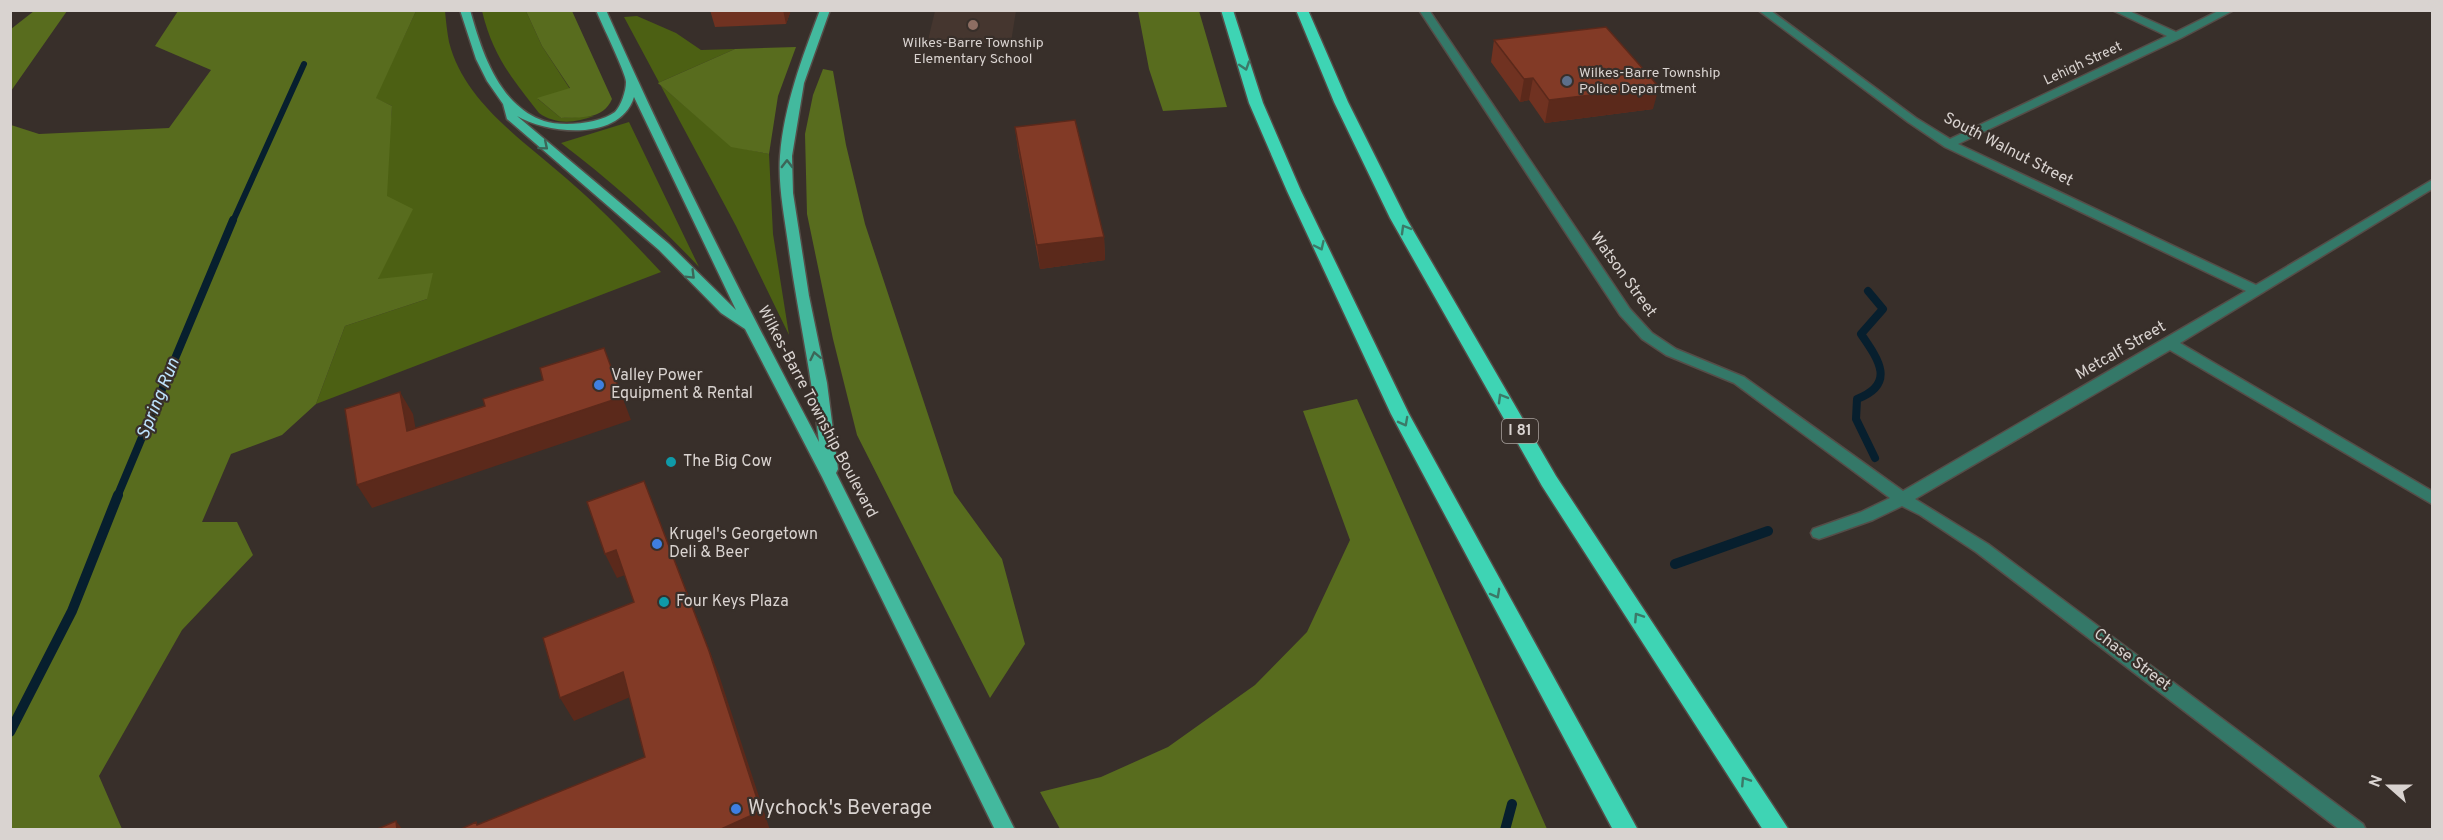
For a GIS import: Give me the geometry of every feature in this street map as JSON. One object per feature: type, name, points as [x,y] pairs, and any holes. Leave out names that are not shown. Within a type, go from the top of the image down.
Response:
[{"type":"highway","points":[[1227,10],[1256,103],[1294,191],[1400,414],[1626,830]]},
{"type":"highway","name":"I 81","points":[[1302,10],[1341,102],[1398,218],[1549,481],[1777,830]]},
{"type":"main road","points":[[465,10],[474,43],[486,69],[509,103],[540,124],[571,129],[595,124],[618,115],[627,102],[632,81]]},
{"type":"main road","name":"Wilkes-Barre Township Boulevard","points":[[601,10],[632,81],[750,326],[831,477],[1005,830]]},
{"type":"main road","points":[[825,10],[798,84],[790,120],[786,156],[787,194],[802,296],[820,383],[831,477]]},
{"type":"main road","points":[[509,103],[511,117],[664,248],[726,310],[750,326]]},
{"type":"street","name":"Watson Street","points":[[1424,10],[1625,312],[1647,336],[1671,352],[1739,380],[1902,499]]},
{"type":"street","name":"South Walnut Street","points":[[1763,10],[1912,120],[1949,144],[2255,290]]},
{"type":"street","points":[[2117,10],[2177,36]]},
{"type":"street","name":"Lehigh Street","points":[[1949,144],[2229,10]]},
{"type":"street","name":"Metcalf Street","points":[[1819,533],[1867,516],[1902,499],[2169,343],[2433,184]]},
{"type":"street","points":[[2169,343],[2433,498]]},
{"type":"street","name":"Chase Street","points":[[1902,499],[1926,511],[1982,548],[2356,830]]},
{"type":"shaded area","name":"Wilkes-Barre Township Elementary School","points":[[935,11],[1016,11],[1011,42],[971,43],[971,39],[928,40]]},
{"type":"green space","points":[[34,11],[67,11],[11,91],[11,29]]},
{"type":"green space","points":[[178,11],[416,11],[376,98],[392,106],[387,196],[413,209],[378,279],[433,273],[427,299],[345,326],[316,404],[282,435],[231,454],[202,522],[237,522],[253,555],[182,630],[99,776],[122,829],[11,829],[11,125],[39,134],[169,128],[211,70],[155,46]]},
{"type":"green space","points":[[416,11],[445,11],[449,42],[457,64],[482,102],[497,119],[592,201],[661,272],[316,404],[345,326],[427,299],[378,280],[392,106],[375,98]]},
{"type":"green space","points":[[482,11],[526,11],[542,46],[570,89],[538,99],[561,118],[594,116],[566,122],[552,120],[539,113],[497,54]]},
{"type":"green space","points":[[526,11],[572,11],[612,99],[603,111],[591,116],[561,118],[537,98],[570,88],[542,46]]},
{"type":"green space","points":[[1138,11],[1199,11],[1227,107],[1163,111],[1149,69]]},
{"type":"green space","points":[[637,16],[676,33],[701,50],[735,49],[659,83],[624,17]]},
{"type":"green space","points":[[796,47],[778,96],[769,154],[731,147],[658,83],[735,49]]},
{"type":"green space","points":[[823,69],[833,71],[846,145],[865,224],[954,493],[1002,559],[1025,644],[990,698],[857,435],[833,339],[807,214],[805,134],[813,95]]},
{"type":"green space","points":[[661,85],[731,146],[769,154],[773,234],[789,335],[736,226]]},
{"type":"green space","points":[[629,122],[699,267],[633,202],[561,143]]},
{"type":"green space","points":[[1357,399],[1547,829],[1060,829],[1040,792],[1101,777],[1168,747],[1255,685],[1307,632],[1350,540],[1303,411]]},
{"type":"building","points":[[1606,27],[1659,87],[1549,100],[1533,78],[1524,79],[1494,40]]},
{"type":"building","points":[[1075,120],[1104,237],[1037,245],[1015,127]]},
{"type":"building","points":[[604,348],[622,397],[357,485],[345,409],[400,392],[407,431],[485,406],[483,399],[543,380],[540,368]]},
{"type":"building","points":[[644,481],[709,651],[761,811],[719,830],[459,830],[476,822],[477,825],[645,757],[623,672],[560,698],[543,638],[634,602],[616,550],[605,554],[587,502]]},
{"type":"building","points":[[396,821],[397,830],[375,830]]},
{"type":"waterway","name":"Spring Run","points":[[233,221],[304,64]]},
{"type":"waterway","name":"Spring Run","points":[[117,497],[233,220]]},
{"type":"waterway","points":[[1868,291],[1883,309],[1861,334],[1878,362],[1880,379],[1877,386],[1869,393],[1857,399],[1856,419],[1875,458]]},
{"type":"waterway","name":"Spring Run","points":[[10,732],[72,611],[118,495]]},
{"type":"waterway","points":[[1675,564],[1768,531]]},
{"type":"waterway","points":[[1505,830],[1512,804]]},
{"type":"place","name":"Wilkes-Barre Township Elementary School","points":[[973,25]]},
{"type":"place","name":"Wilkes-Barre Township Police Department","points":[[1567,81]]},
{"type":"place","name":"Valley Power Equipment & Rental","points":[[599,385]]},
{"type":"place","name":"The Big Cow","points":[[671,462]]},
{"type":"place","name":"Krugel's Georgetown Deli & Beer","points":[[657,544]]},
{"type":"place","name":"Four Keys Plaza","points":[[664,602]]},
{"type":"place","name":"Wychock's Beverage","points":[[736,809]]}]
